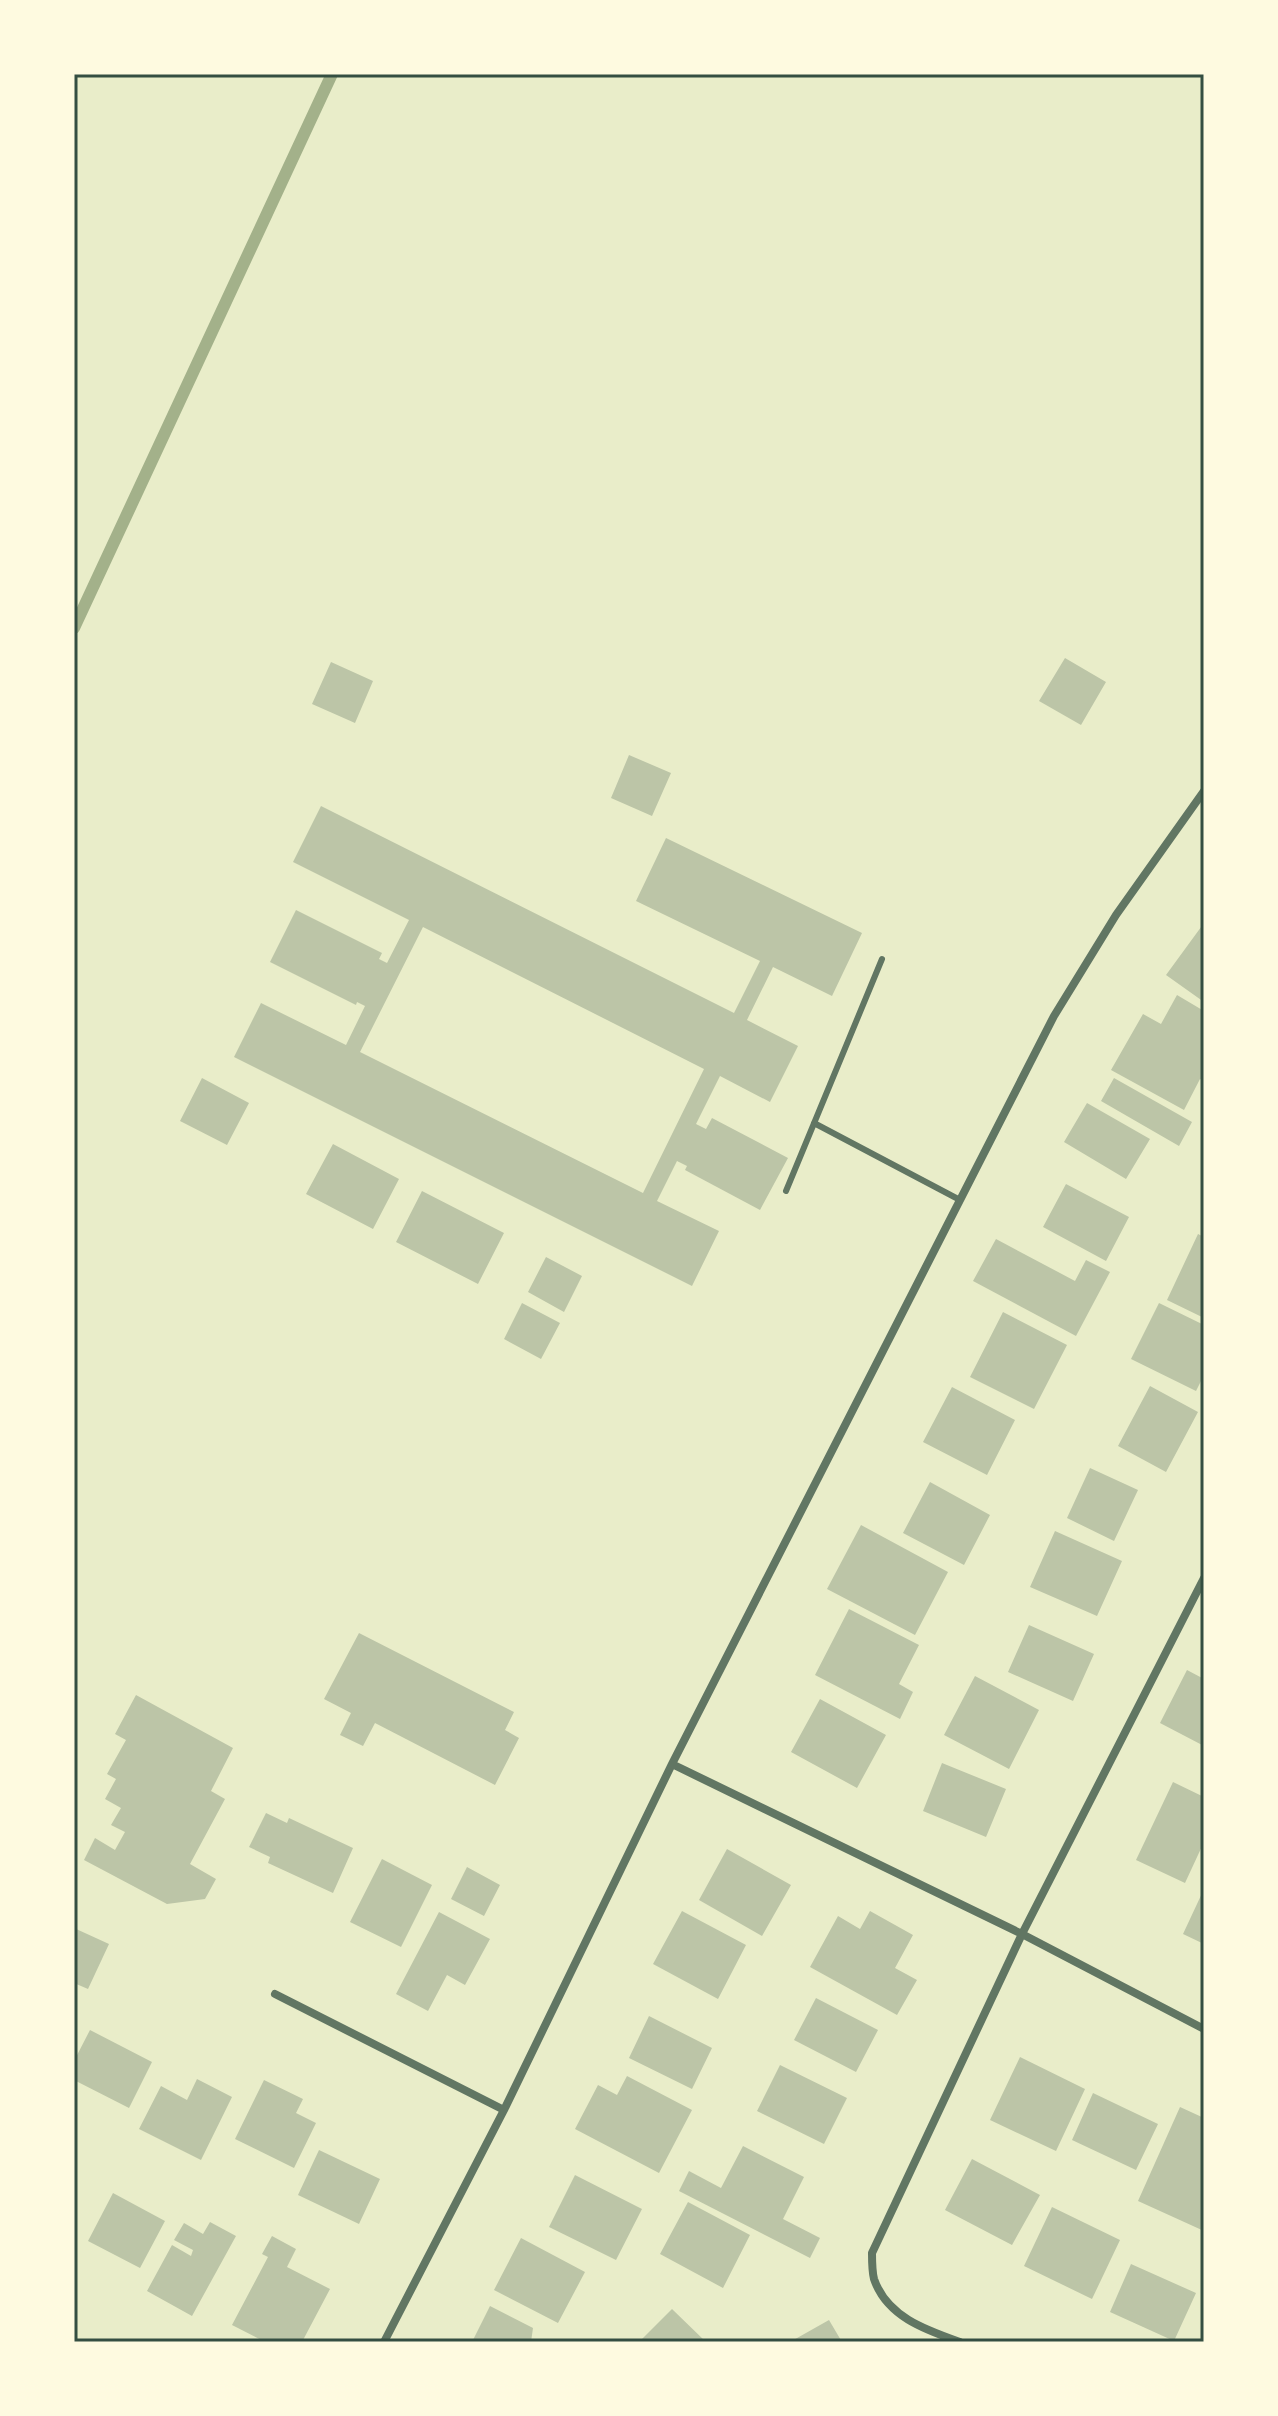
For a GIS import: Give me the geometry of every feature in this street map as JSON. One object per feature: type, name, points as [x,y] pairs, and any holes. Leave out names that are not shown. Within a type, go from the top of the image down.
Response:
[{"type":"street","points":[[384,2342],[504,2110],[672,1764],[1054,1016],[1116,915],[1204,791]]},
{"type":"street","points":[[960,2342],[929,2332],[903,2318],[874,2279],[872,2253],[1022,1934],[1204,1578]]},
{"type":"street","points":[[672,1764],[1022,1934],[1204,2029]]},
{"type":"street","points":[[275,1994],[504,2110]]},
{"type":"lane","points":[[786,1191],[882,959]]},
{"type":"lane","points":[[814,1123],[960,1200]]},
{"type":"building","points":[[1065,658],[1106,682],[1081,725],[1039,701]]},
{"type":"building","points":[[331,662],[373,681],[355,723],[312,704]]},
{"type":"building","points":[[629,755],[671,773],[652,816],[611,798]]},
{"type":"building","points":[[321,806],[734,1013],[760,961],[636,901],[666,838],[862,933],[832,996],[773,967],[747,1020],[798,1046],[770,1102],[720,1076],[696,1124],[706,1129],[712,1118],[788,1158],[760,1210],[685,1170],[687,1166],[677,1161],[657,1201],[719,1231],[692,1286],[234,1057],[261,1003],[346,1045],[365,1006],[357,1002],[356,1005],[270,962],[296,910],[382,953],[379,959],[387,963],[409,920],[293,862]],"holes":[[[423,927],[704,1069],[643,1193],[360,1052]]]},
{"type":"building","points":[[1204,923],[1204,1002],[1166,975]]},
{"type":"building","points":[[1177,995],[1204,1011],[1204,1081],[1200,1079],[1184,1110],[1111,1070],[1143,1014],[1161,1024]]},
{"type":"building","points":[[202,1078],[249,1103],[227,1145],[180,1121]]},
{"type":"building","points":[[1114,1078],[1192,1122],[1179,1146],[1101,1101]]},
{"type":"building","points":[[1087,1103],[1150,1139],[1126,1179],[1064,1142]]},
{"type":"building","points":[[333,1144],[399,1179],[373,1229],[306,1194]]},
{"type":"building","points":[[1066,1184],[1129,1217],[1106,1261],[1043,1227]]},
{"type":"building","points":[[422,1191],[504,1233],[478,1284],[396,1242]]},
{"type":"building","points":[[1198,1234],[1204,1237],[1204,1318],[1167,1300]]},
{"type":"building","points":[[996,1239],[1075,1281],[1086,1260],[1110,1272],[1076,1336],[973,1281]]},
{"type":"building","points":[[546,1257],[582,1276],[564,1312],[528,1292]]},
{"type":"building","points":[[522,1303],[560,1323],[541,1359],[504,1339]]},
{"type":"building","points":[[1159,1303],[1204,1325],[1204,1375],[1196,1391],[1131,1359]]},
{"type":"building","points":[[1003,1312],[1067,1345],[1034,1409],[970,1377]]},
{"type":"building","points":[[1150,1386],[1198,1412],[1166,1472],[1118,1446]]},
{"type":"building","points":[[952,1387],[1015,1420],[987,1475],[923,1442]]},
{"type":"building","points":[[1090,1468],[1138,1490],[1114,1541],[1067,1518]]},
{"type":"building","points":[[930,1482],[990,1515],[964,1565],[903,1533]]},
{"type":"building","points":[[861,1525],[948,1572],[915,1635],[827,1589]]},
{"type":"building","points":[[1055,1531],[1122,1561],[1097,1616],[1030,1587]]},
{"type":"building","points":[[849,1609],[919,1645],[899,1684],[913,1692],[900,1719],[815,1675]]},
{"type":"building","points":[[1029,1625],[1094,1654],[1073,1701],[1008,1672]]},
{"type":"building","points":[[359,1633],[514,1712],[505,1730],[519,1738],[495,1785],[375,1723],[363,1746],[340,1735],[351,1713],[324,1699]]},
{"type":"building","points":[[1187,1670],[1204,1679],[1204,1746],[1160,1723]]},
{"type":"building","points":[[975,1676],[1039,1710],[1009,1769],[944,1735]]},
{"type":"building","points":[[136,1695],[233,1748],[211,1791],[225,1799],[190,1864],[216,1879],[205,1899],[167,1904],[84,1860],[95,1838],[115,1850],[125,1832],[111,1825],[121,1808],[105,1799],[116,1779],[107,1774],[126,1740],[115,1734]]},
{"type":"building","points":[[820,1699],[886,1735],[857,1788],[791,1752]]},
{"type":"building","points":[[942,1763],[1006,1789],[986,1837],[923,1811]]},
{"type":"building","points":[[1173,1782],[1204,1797],[1204,1842],[1185,1883],[1136,1860]]},
{"type":"building","points":[[266,1813],[287,1823],[289,1818],[353,1848],[333,1893],[268,1863],[270,1857],[249,1847]]},
{"type":"building","points":[[727,1849],[791,1885],[762,1936],[699,1900]]},
{"type":"building","points":[[382,1859],[432,1885],[401,1947],[350,1922]]},
{"type":"building","points":[[467,1867],[500,1885],[484,1916],[451,1899]]},
{"type":"building","points":[[1204,1889],[1204,1944],[1183,1934]]},
{"type":"building","points":[[682,1911],[746,1945],[718,1999],[653,1964]]},
{"type":"building","points":[[870,1911],[913,1935],[895,1968],[917,1980],[897,2015],[810,1967],[838,1916],[860,1929]]},
{"type":"building","points":[[439,1912],[490,1939],[465,1985],[447,1975],[428,2011],[396,1994]]},
{"type":"building","points":[[74,1928],[109,1944],[88,1989],[74,1983]]},
{"type":"building","points":[[816,1998],[878,2030],[856,2072],[794,2040]]},
{"type":"building","points":[[649,2016],[712,2048],[692,2089],[629,2058]]},
{"type":"building","points":[[90,2030],[152,2062],[129,2108],[74,2080],[74,2061]]},
{"type":"building","points":[[1020,2057],[1085,2089],[1056,2151],[990,2120]]},
{"type":"building","points":[[780,2065],[847,2098],[824,2144],[757,2111]]},
{"type":"building","points":[[627,2076],[692,2110],[659,2173],[575,2129],[598,2085],[617,2095]]},
{"type":"building","points":[[197,2079],[232,2097],[201,2160],[139,2129],[161,2086],[187,2100]]},
{"type":"building","points":[[264,2080],[303,2099],[296,2113],[316,2123],[294,2168],[235,2139]]},
{"type":"building","points":[[1093,2093],[1158,2124],[1136,2170],[1072,2140]]},
{"type":"building","points":[[1180,2107],[1204,2118],[1204,2231],[1138,2201]]},
{"type":"building","points":[[743,2146],[804,2177],[783,2219],[820,2238],[810,2258],[679,2191],[689,2171],[721,2188]]},
{"type":"building","points":[[319,2150],[380,2179],[359,2224],[298,2195]]},
{"type":"building","points":[[972,2159],[1040,2195],[1012,2245],[945,2210]]},
{"type":"building","points":[[575,2175],[642,2209],[616,2260],[549,2227]]},
{"type":"building","points":[[113,2193],[165,2221],[140,2268],[88,2241]]},
{"type":"building","points":[[688,2202],[750,2235],[723,2288],[660,2254]]},
{"type":"building","points":[[1052,2207],[1120,2240],[1092,2299],[1024,2266]]},
{"type":"building","points":[[210,2222],[236,2236],[192,2316],[147,2291],[172,2245],[191,2256],[193,2250],[174,2240],[184,2223],[203,2234]]},
{"type":"building","points":[[272,2236],[296,2249],[287,2267],[330,2289],[302,2342],[265,2342],[232,2325],[268,2257],[262,2254]]},
{"type":"building","points":[[521,2238],[585,2272],[558,2323],[494,2290]]},
{"type":"building","points":[[1131,2264],[1196,2293],[1174,2341],[1110,2312]]},
{"type":"building","points":[[490,2306],[533,2328],[531,2342],[472,2342]]},
{"type":"building","points":[[672,2309],[706,2342],[639,2342]]},
{"type":"building","points":[[829,2320],[842,2342],[790,2342]]},
{"type":"waterway","points":[[74,628],[332,74]]}]
